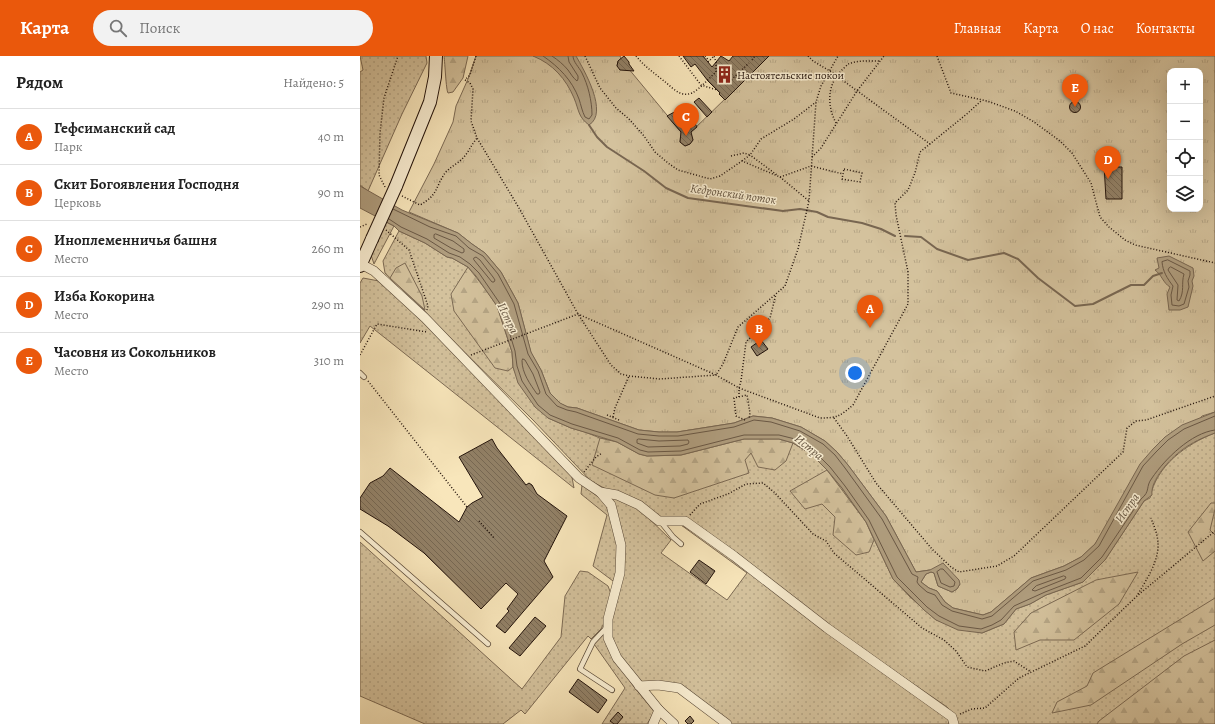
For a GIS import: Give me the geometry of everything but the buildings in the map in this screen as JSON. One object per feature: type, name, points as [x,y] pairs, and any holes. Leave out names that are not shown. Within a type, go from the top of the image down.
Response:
[{"type":"main road","points":[[360,265],[421,127],[430,102],[436,77],[436,56]]},
{"type":"street","points":[[360,265],[374,271],[425,318],[578,478],[600,492],[611,505],[621,545],[620,574],[608,619],[608,638],[617,658],[659,710],[674,724]]},
{"type":"street","points":[[600,492],[617,495],[639,505],[660,521],[685,521],[734,556],[827,628],[953,720]]},
{"type":"street","points":[[640,686],[658,685],[679,688],[727,724]]},
{"type":"street","points":[[653,724],[659,710]]},
{"type":"lane","points":[[360,373],[364,376]]},
{"type":"lane","points":[[660,521],[681,544]]},
{"type":"lane","points":[[360,532],[488,644]]},
{"type":"lane","points":[[609,625],[593,642],[580,669],[612,690]]},
{"type":"path","points":[[476,56],[470,75],[465,80],[470,83],[473,89],[471,121],[477,138],[519,208],[578,314],[611,365],[621,374],[660,379],[716,375]]},
{"type":"path","points":[[585,56],[600,88],[616,108],[629,119],[644,136],[655,152],[678,170],[710,179],[720,176],[742,161],[750,155],[761,139],[794,119],[816,102]]},
{"type":"path","points":[[636,56],[649,70],[675,90],[683,94],[691,93],[716,72],[716,62],[713,56],[708,61],[705,56]]},
{"type":"path","points":[[679,56],[701,85],[717,90]]},
{"type":"path","points":[[752,60],[755,56]]},
{"type":"path","points":[[808,56],[930,144]]},
{"type":"path","points":[[716,375],[726,358],[738,327],[776,294],[784,286],[788,279],[798,250],[808,208],[816,102],[821,86],[838,56]]},
{"type":"path","points":[[812,157],[821,148],[857,91],[884,56]]},
{"type":"path","points":[[937,56],[951,93],[982,100],[1015,111],[1034,122],[1064,145],[1072,153],[1091,183],[1100,217],[1108,227],[1125,240],[1135,245],[1215,263]]},
{"type":"path","points":[[836,123],[831,115],[829,105],[830,93],[837,76],[847,65],[864,61],[880,61]]},
{"type":"path","points":[[727,84],[749,63]]},
{"type":"path","points":[[463,358],[578,314],[716,375],[739,388],[820,418],[834,418],[845,412],[853,404],[908,304],[908,272],[896,215],[895,203],[908,190],[915,173],[920,152],[982,100]]},
{"type":"path","points":[[731,156],[744,153],[750,155],[809,201]]},
{"type":"path","points":[[742,161],[780,177],[811,166],[843,174]]},
{"type":"path","points":[[844,170],[862,173],[860,182],[842,179],[843,174],[844,170]]},
{"type":"path","points":[[360,227],[370,223]]},
{"type":"path","points":[[386,230],[409,250],[428,306],[425,318]]},
{"type":"path","points":[[739,397],[746,342],[770,318],[776,294]]},
{"type":"path","points":[[360,355],[377,324],[442,335]]},
{"type":"path","points":[[364,376],[468,507]]},
{"type":"path","points":[[613,418],[615,408],[629,376]]},
{"type":"path","points":[[745,420],[736,416],[734,398],[747,396],[750,413],[749,419]]},
{"type":"path","points":[[834,418],[876,483],[932,549],[951,567],[959,572],[997,566],[1014,556],[1123,452],[1127,428],[1136,420],[1146,420],[1215,396]]},
{"type":"path","points":[[607,415],[619,420]]},
{"type":"path","points":[[578,478],[596,457],[602,453]]},
{"type":"path","points":[[685,521],[700,504],[728,494],[746,484],[762,483],[774,492],[813,534],[826,541],[834,553],[922,628],[944,640],[956,651],[967,666],[985,671],[1004,663],[1014,661],[1031,672]]},
{"type":"path","points":[[1137,596],[1152,572],[1158,551],[1158,537],[1151,518]]},
{"type":"path","points":[[479,521],[495,539]]},
{"type":"path","points":[[953,720],[972,709],[985,708],[1019,678],[1085,646],[1137,596],[1215,531]]},
{"type":"green space","points":[[360,56],[426,56],[427,63],[402,114],[368,191],[360,185],[360,72],[363,70]]},
{"type":"green space","points":[[444,56],[468,56],[463,78],[453,92],[448,93],[447,87]]},
{"type":"green space","points":[[476,56],[620,56],[621,58],[618,61],[617,66],[628,68],[681,132],[680,142],[685,146],[690,144],[693,140],[690,133],[769,56],[1215,56],[1215,412],[1202,416],[1105,529],[1095,544],[1081,557],[1064,566],[1031,578],[991,612],[983,615],[953,608],[945,602],[937,591],[929,588],[921,582],[926,574],[931,572],[934,573],[938,586],[952,592],[957,589],[960,584],[930,570],[916,572],[886,516],[848,465],[825,441],[801,427],[772,418],[753,416],[734,423],[677,432],[659,432],[639,430],[559,403],[550,393],[541,370],[531,353],[518,303],[501,272],[485,253],[458,233],[409,212],[434,164],[453,122],[456,106]]},
{"type":"green space","points":[[386,222],[394,226],[374,264],[371,255]]},
{"type":"green space","points":[[399,231],[425,243],[447,257],[452,258],[468,267],[548,418],[600,438],[698,450],[744,439],[793,443],[811,454],[842,488],[866,522],[893,579],[910,597],[936,620],[982,633],[1004,624],[1016,609],[1030,604],[1046,595],[1083,582],[1105,560],[1144,501],[1150,498],[1153,486],[1166,466],[1193,443],[1215,433],[1215,724],[956,724],[955,716],[947,707],[832,628],[686,518],[658,517],[591,481],[533,420],[430,318],[424,310],[385,273],[383,261]]},
{"type":"green space","points":[[405,263],[422,296],[425,310],[390,278],[396,268]]},
{"type":"green space","points":[[468,267],[497,306],[512,352],[513,367],[508,371],[495,368],[454,311],[451,294]]},
{"type":"green space","points":[[363,278],[379,281],[423,320],[571,472],[574,488],[370,326],[360,343],[360,283]]},
{"type":"green space","points":[[600,438],[617,442],[639,454],[647,456],[681,455],[744,439],[779,439],[793,443],[786,461],[775,470],[758,467],[751,453],[745,460],[749,473],[674,498],[655,495],[592,465]]},
{"type":"green space","points":[[827,470],[866,522],[874,540],[869,552],[856,555],[833,535],[835,517],[822,504],[805,509],[790,491]]},
{"type":"green space","points":[[582,485],[605,502],[613,525],[617,545],[617,573],[613,581],[593,566],[607,515],[581,494]]},
{"type":"green space","points":[[606,494],[637,507],[671,540],[661,553],[727,600],[747,573],[681,525],[707,540],[948,718],[949,724],[732,724],[682,686],[642,684],[620,658],[611,641],[612,620],[623,575]]},
{"type":"green space","points":[[1211,503],[1215,503],[1210,530],[1215,535],[1215,551],[1203,561],[1188,532]]},
{"type":"green space","points":[[360,542],[522,689],[561,637],[565,596],[580,571],[588,572],[608,586],[611,594],[605,621],[601,629],[591,639],[588,636],[525,714],[521,710],[503,724],[425,724],[360,696]]},
{"type":"green space","points":[[1138,572],[1119,604],[1074,640],[1040,640],[1016,650],[1014,632],[1031,613],[1096,580]]},
{"type":"green space","points":[[1215,598],[1215,625],[1182,644],[1091,705],[1052,713],[1057,702],[1087,686],[1093,673]]},
{"type":"green space","points":[[605,632],[608,649],[634,687],[653,710],[654,713],[647,724],[602,724],[625,688],[594,644]]},
{"type":"green space","points":[[1215,640],[1215,724],[1097,724],[1184,656]]},
{"type":"water","points":[[533,56],[576,56],[589,81],[596,102],[597,111],[595,119],[589,125],[579,113],[571,91],[563,78],[547,63]]},
{"type":"water","name":"Истра","points":[[360,186],[402,210],[458,233],[485,253],[501,272],[518,303],[531,352],[541,370],[550,393],[560,403],[639,430],[677,432],[734,423],[753,416],[772,418],[801,427],[825,441],[848,465],[886,516],[916,572],[930,570],[943,563],[959,580],[960,584],[957,589],[952,592],[938,586],[934,573],[931,572],[926,574],[921,582],[929,588],[937,591],[945,602],[953,608],[983,615],[991,612],[1031,578],[1064,566],[1081,557],[1095,544],[1140,464],[1165,437],[1182,425],[1215,412],[1215,433],[1186,447],[1167,464],[1154,483],[1152,495],[1144,501],[1105,560],[1083,582],[1046,595],[1030,604],[1016,609],[1004,624],[982,633],[958,630],[936,620],[893,579],[866,522],[842,488],[811,454],[793,443],[779,439],[744,439],[681,455],[647,456],[639,454],[617,442],[571,428],[548,418],[535,407],[518,383],[513,367],[512,352],[497,306],[476,276],[468,267],[452,258],[447,257],[425,243],[399,231],[394,226],[360,208]]},
{"type":"water","points":[[1169,256],[1193,268],[1193,286],[1188,307],[1180,310],[1169,310],[1167,294],[1170,287],[1155,270],[1159,268],[1157,258]]},
{"type":"waterway","name":"Кедронский поток","points":[[589,125],[597,137],[607,147],[644,171],[666,188],[688,198],[783,211],[800,209],[817,212],[828,217],[862,223],[881,229],[895,236]]},
{"type":"waterway","name":"Кедронский поток","points":[[905,236],[921,237],[937,249],[968,260],[1004,253],[1018,259],[1038,278],[1075,306],[1093,304],[1131,285],[1144,285],[1153,276],[1162,273]]},
{"type":"place","name":"Настоятельские покои","points":[[724,75]]},
{"type":"place","name":"Часовня из Сокольников","points":[[1075,107]]},
{"type":"place","name":"Иноплеменничья башня","points":[[686,136]]},
{"type":"place","name":"Изба Кокорина","points":[[1108,179]]},
{"type":"place","name":"Гефсиманский сад","points":[[870,328]]},
{"type":"place","name":"Скит Богоявления Господня","points":[[759,348]]}]
